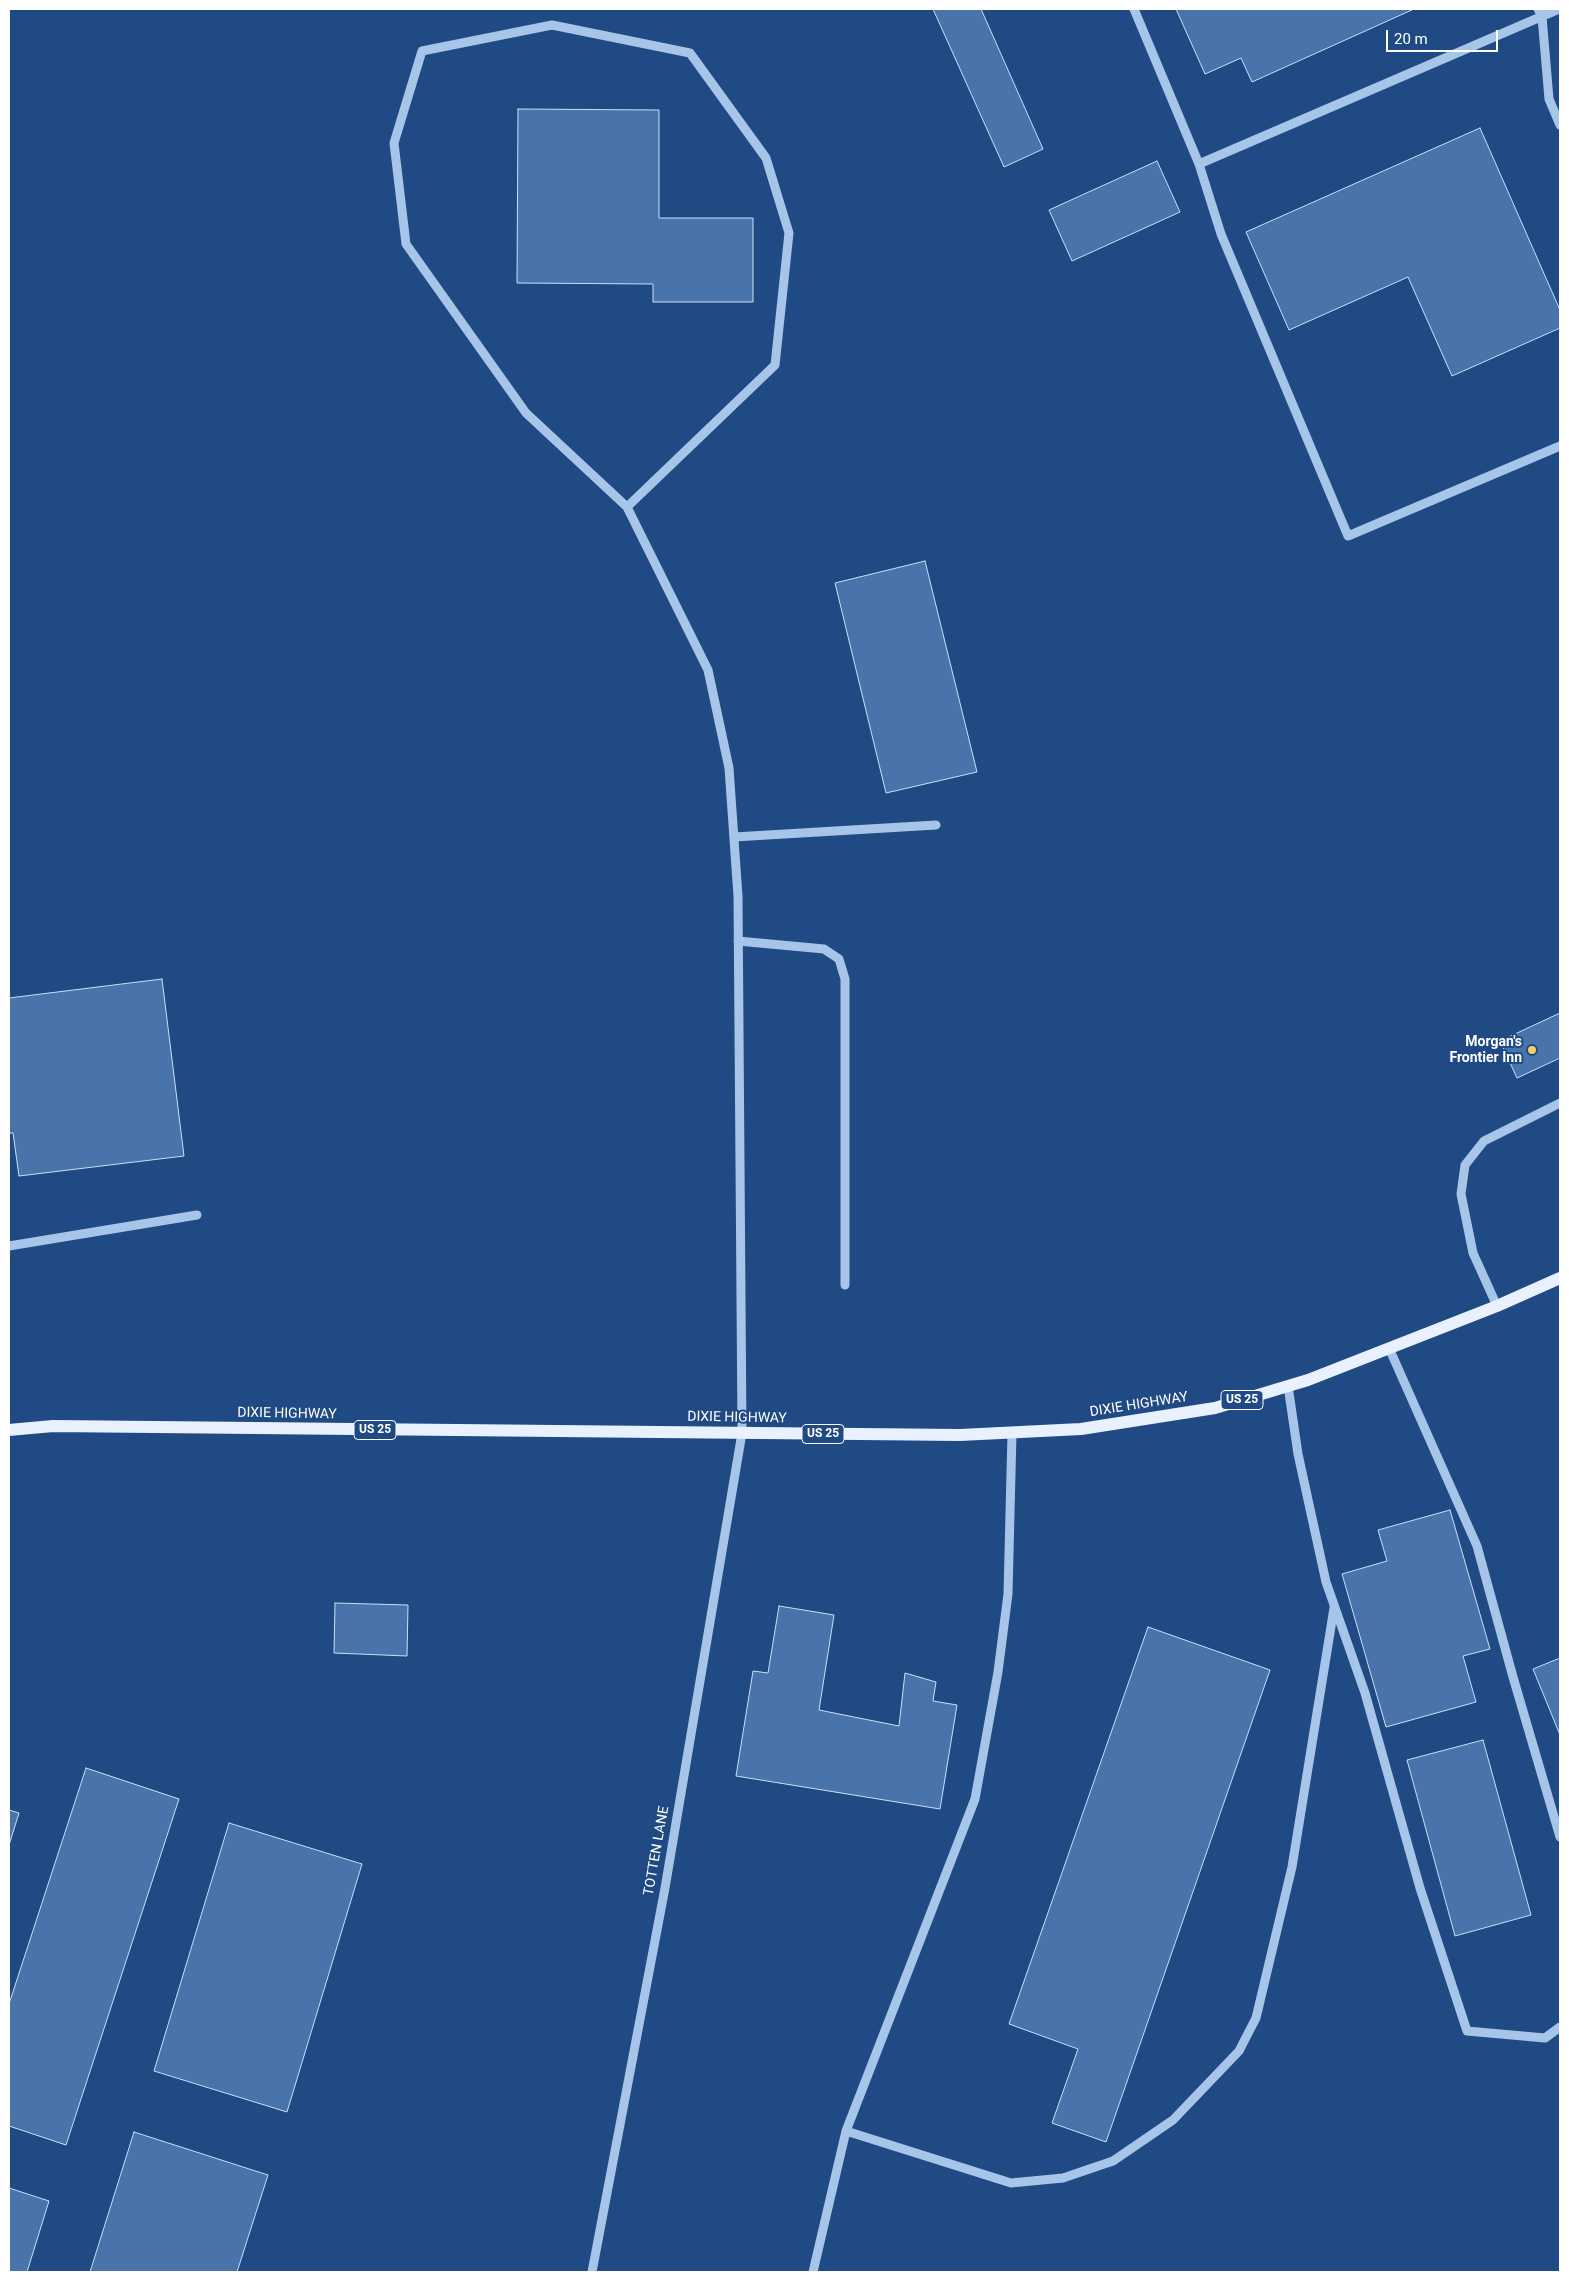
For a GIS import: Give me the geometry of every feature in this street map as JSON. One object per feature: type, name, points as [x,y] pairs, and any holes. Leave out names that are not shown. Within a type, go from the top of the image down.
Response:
[{"type":"main road","name":"DIXIE HIGHWAY","points":[[9,1430],[63,1426],[960,1435],[1081,1429],[1215,1408],[1288,1386],[1497,1306],[1560,1278]]},
{"type":"street","points":[[1134,9],[1199,164],[1222,234],[1348,536],[1560,446]]},
{"type":"street","points":[[1199,164],[1540,13],[1560,9]]},
{"type":"street","points":[[1540,13],[1549,100],[1560,125]]},
{"type":"street","points":[[552,24],[690,53],[766,158],[789,233],[775,365],[627,507],[526,413],[406,244],[394,143],[422,51],[552,24]]},
{"type":"street","name":"TOTTEN LANE","points":[[592,2272],[666,1878],[742,1434],[738,941],[729,768],[708,670],[627,507]]},
{"type":"street","points":[[734,837],[936,825]]},
{"type":"street","points":[[738,941],[824,949],[839,959],[845,979],[845,1285]]},
{"type":"street","points":[[1497,1306],[1473,1253],[1461,1194],[1466,1165],[1484,1141],[1560,1103]]},
{"type":"street","points":[[9,1246],[197,1214]]},
{"type":"street","points":[[1389,1348],[1477,1546],[1560,1837]]},
{"type":"street","points":[[1288,1386],[1298,1454],[1326,1582],[1365,1693],[1420,1888],[1467,2031],[1545,2038],[1560,2028]]},
{"type":"street","points":[[813,2272],[846,2131],[975,1799],[998,1672],[1008,1594],[1012,1433]]},
{"type":"street","points":[[846,2131],[1012,2183],[1063,2178],[1113,2161],[1173,2120],[1239,2051],[1256,2018],[1292,1867],[1334,1608]]},
{"type":"building","points":[[933,9],[981,9],[1043,149],[1004,167]]},
{"type":"building","points":[[1176,9],[1414,9],[1252,82],[1241,58],[1205,74]]},
{"type":"building","points":[[518,109],[659,110],[659,218],[753,218],[753,302],[653,302],[653,284],[517,283]]},
{"type":"building","points":[[1480,128],[1560,310],[1560,328],[1452,376],[1408,277],[1289,330],[1246,232]]},
{"type":"building","points":[[1157,161],[1180,212],[1072,261],[1049,210]]},
{"type":"building","points":[[925,561],[977,772],[886,793],[835,583]]},
{"type":"building","points":[[162,979],[184,1156],[19,1176],[13,1133],[9,1133],[9,998]]},
{"type":"building","name":"Morgan's Frontier Inn","points":[[1560,1013],[1560,1058],[1517,1078],[1500,1041]]},
{"type":"building","points":[[1450,1510],[1490,1649],[1463,1656],[1476,1702],[1386,1727],[1342,1574],[1387,1561],[1378,1530]]},
{"type":"building","points":[[335,1603],[408,1605],[407,1656],[334,1653]]},
{"type":"building","points":[[779,1606],[834,1615],[819,1710],[899,1726],[905,1673],[936,1682],[933,1701],[957,1705],[940,1809],[736,1776],[753,1671],[768,1673]]},
{"type":"building","points":[[1148,1627],[1270,1670],[1106,2142],[1052,2123],[1078,2049],[1009,2024]]},
{"type":"building","points":[[1560,1658],[1560,1735],[1533,1669]]},
{"type":"building","points":[[1483,1740],[1531,1915],[1455,1936],[1407,1760]]},
{"type":"building","points":[[86,1768],[179,1799],[66,2145],[9,2126],[9,2004]]},
{"type":"building","points":[[9,1810],[19,1813],[9,1845]]},
{"type":"building","points":[[229,1823],[362,1864],[287,2112],[154,2071]]},
{"type":"building","points":[[134,2132],[268,2175],[237,2272],[90,2272]]},
{"type":"building","points":[[9,2188],[49,2201],[27,2272],[9,2272]]},
{"type":"place","name":"Morgan's Frontier Inn","points":[[1532,1050]]}]
